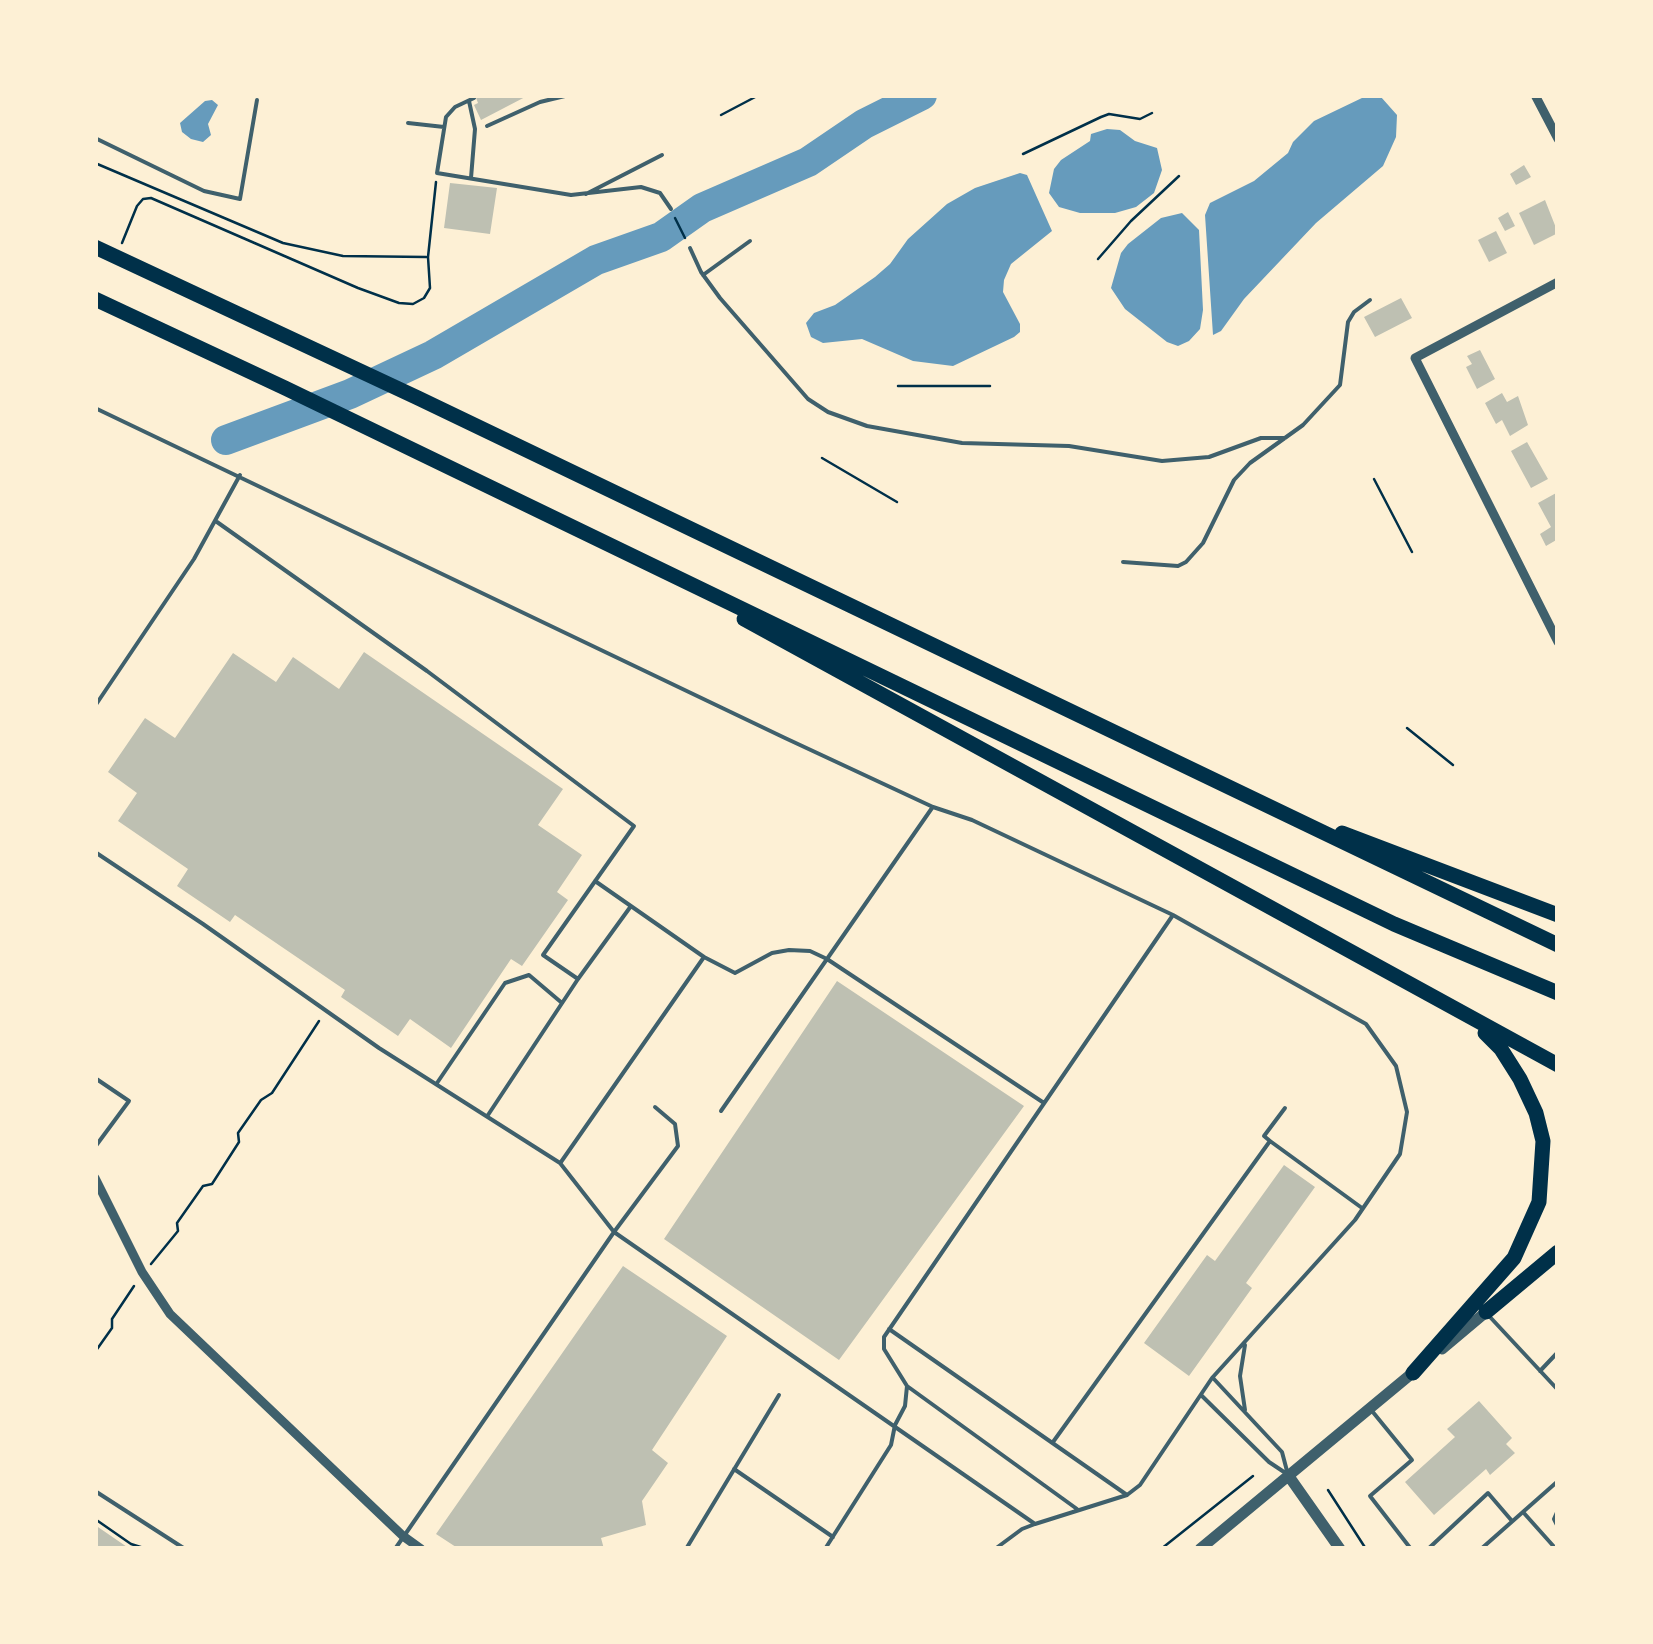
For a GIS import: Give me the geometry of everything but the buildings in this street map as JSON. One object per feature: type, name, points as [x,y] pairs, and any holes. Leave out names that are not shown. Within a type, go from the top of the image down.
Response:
[{"type":"highway","points":[[95,247],[1558,945]]},
{"type":"highway","points":[[95,299],[1394,924],[1558,993]]},
{"type":"highway","points":[[623,550],[832,670],[1558,1065]]},
{"type":"highway","points":[[1252,799],[1558,914]]},
{"type":"highway","points":[[1413,1373],[1514,1258],[1538,1202],[1542,1177],[1544,1141],[1532,1102],[1501,1050],[1463,1014]]},
{"type":"highway","points":[[1486,1312],[1558,1252]]},
{"type":"street","points":[[1535,95],[1558,139]]},
{"type":"street","points":[[1558,282],[1415,358],[1558,642]]},
{"type":"street","points":[[95,1178],[142,1272],[170,1314],[421,1549]]},
{"type":"street","points":[[1200,1549],[1486,1312]]},
{"type":"street","points":[[1288,1475],[1340,1549]]},
{"type":"lane","points":[[487,126],[540,102],[568,95]]},
{"type":"lane","points":[[95,138],[204,191],[240,198],[257,100]]},
{"type":"lane","points":[[471,178],[475,129],[471,100],[451,110],[437,173],[545,192],[586,194],[641,188],[660,193],[671,209]]},
{"type":"lane","points":[[408,123],[444,128]]},
{"type":"lane","points":[[586,194],[662,156]]},
{"type":"lane","points":[[703,275],[750,241]]},
{"type":"lane","points":[[690,248],[703,275],[808,399],[828,412],[868,426],[962,443],[1069,446],[1162,461],[1208,457],[1261,438],[1285,438]]},
{"type":"lane","points":[[1123,562],[1178,566],[1186,562],[1203,543],[1234,480],[1250,463],[1304,424],[1340,385],[1348,322],[1370,300]]},
{"type":"lane","points":[[95,408],[933,806],[972,820],[1173,915],[1366,1024],[1396,1066],[1407,1112],[1400,1154],[1363,1208],[1212,1378],[1140,1486],[1128,1495],[1022,1528],[994,1549]]},
{"type":"lane","points":[[95,706],[217,522],[240,475]]},
{"type":"lane","points":[[217,522],[428,671],[634,826],[543,955],[578,979]]},
{"type":"lane","points":[[721,1111],[933,806]]},
{"type":"lane","points":[[95,852],[560,1163],[614,1232],[1034,1524]]},
{"type":"lane","points":[[595,882],[704,957],[735,973],[772,953],[789,950],[827,959],[1044,1103]]},
{"type":"lane","points":[[488,1115],[631,906]]},
{"type":"lane","points":[[1078,1510],[907,1386],[884,1349],[884,1337],[1173,915]]},
{"type":"lane","points":[[560,1163],[704,957]]},
{"type":"lane","points":[[437,1083],[505,983],[529,975],[562,1002]]},
{"type":"lane","points":[[95,1078],[129,1101],[95,1147]]},
{"type":"lane","points":[[395,1549],[678,1146],[676,1124],[655,1107]]},
{"type":"lane","points":[[1285,1108],[1264,1136],[1363,1208]]},
{"type":"lane","points":[[1053,1442],[1270,1140]]},
{"type":"lane","points":[[1486,1312],[1558,1390]]},
{"type":"lane","points":[[889,1329],[1128,1495]]},
{"type":"lane","points":[[1246,1341],[1240,1376],[1246,1414]]},
{"type":"lane","points":[[1540,1370],[1558,1352]]},
{"type":"lane","points":[[1212,1378],[1282,1452],[1288,1475]]},
{"type":"lane","points":[[825,1549],[891,1444],[905,1406],[907,1386]]},
{"type":"lane","points":[[1201,1394],[1269,1462],[1288,1475]]},
{"type":"lane","points":[[686,1549],[780,1395]]},
{"type":"lane","points":[[1370,1408],[1412,1460],[1370,1496],[1411,1549]]},
{"type":"lane","points":[[734,1469],[833,1537]]},
{"type":"lane","points":[[1481,1549],[1558,1481]]},
{"type":"lane","points":[[95,1491],[185,1549]]},
{"type":"lane","points":[[1428,1549],[1488,1493],[1512,1521]]},
{"type":"lane","points":[[1558,1510],[1554,1519],[1558,1528]]},
{"type":"lane","points":[[1523,1512],[1556,1549]]},
{"type":"path","points":[[720,115],[758,95]]},
{"type":"path","points":[[1023,154],[1109,114],[1140,119],[1152,113]]},
{"type":"path","points":[[95,163],[283,243],[343,256],[428,257]]},
{"type":"path","points":[[116,257],[137,206],[146,198],[390,299],[412,304],[424,298],[430,288],[428,257],[437,173]]},
{"type":"path","points":[[1098,259],[1179,176]]},
{"type":"path","points":[[671,209],[690,248]]},
{"type":"path","points":[[898,386],[990,386]]},
{"type":"path","points":[[822,458],[898,502]]},
{"type":"path","points":[[1374,479],[1412,552]]},
{"type":"path","points":[[1408,728],[1452,765]]},
{"type":"path","points":[[95,1352],[142,1272],[157,1260],[178,1231],[177,1223],[203,1186],[212,1184],[238,1142],[238,1133],[261,1100],[272,1094],[326,1010]]},
{"type":"path","points":[[1161,1549],[1253,1476]]},
{"type":"path","points":[[1328,1490],[1366,1549]]},
{"type":"path","points":[[95,1519],[130,1544],[147,1549]]},
{"type":"water","points":[[1364,97],[1381,97],[1397,115],[1396,137],[1383,166],[1316,223],[1244,299],[1221,331],[1213,335],[1205,215],[1210,203],[1254,181],[1288,153],[1293,142],[1314,121]]},
{"type":"water","points":[[212,100],[218,105],[208,124],[211,135],[203,142],[191,139],[182,132],[180,123],[205,101]]},
{"type":"water","points":[[1120,130],[1135,141],[1157,148],[1162,170],[1154,193],[1136,207],[1115,213],[1080,213],[1059,207],[1049,193],[1054,169],[1090,141],[1091,134]]},
{"type":"water","points":[[1020,173],[1027,175],[1052,231],[1011,264],[1004,280],[1003,292],[1020,324],[1020,332],[1014,337],[953,366],[913,361],[862,339],[823,343],[811,337],[806,323],[814,313],[835,305],[875,277],[908,239],[947,204],[975,188]]},
{"type":"water","points":[[1182,213],[1199,230],[1203,310],[1200,329],[1178,346],[1167,342],[1125,309],[1111,288],[1121,253],[1128,244],[1161,218]]},
{"type":"waterway","points":[[226,440],[350,394],[433,355],[596,260],[661,237],[702,208],[808,162],[864,124],[922,95]]}]
